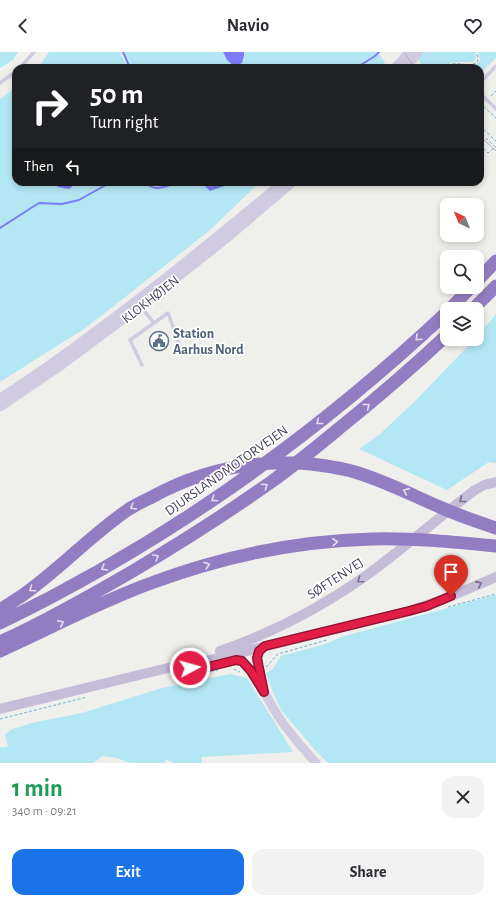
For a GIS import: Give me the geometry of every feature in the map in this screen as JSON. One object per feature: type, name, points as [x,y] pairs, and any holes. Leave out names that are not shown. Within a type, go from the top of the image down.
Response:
[{"type":"highway","points":[[484,274],[496,261]]},
{"type":"highway","points":[[480,302],[496,286]]},
{"type":"highway","points":[[457,302],[464,294]]},
{"type":"highway","name":"DJURSLANDMOTORVEJEN","points":[[0,623],[83,581],[150,541],[259,468],[304,435],[368,383],[440,318]]},
{"type":"highway","points":[[0,642],[111,584],[215,520],[272,482],[382,393],[440,341]]},
{"type":"highway","points":[[0,610],[39,584],[106,526],[130,509],[167,488],[189,479],[237,466],[267,463],[297,463],[336,468],[358,473],[388,484],[456,514],[496,528]]},
{"type":"highway","points":[[0,651],[99,605],[153,582],[216,562],[254,553],[318,543],[373,539],[425,540],[496,546]]},
{"type":"main road","name":"SØFTENVEJ","points":[[0,709],[172,667],[252,639],[323,604],[382,563],[475,490],[484,485],[496,482]]},
{"type":"main road","name":"SØFTENVEJ","points":[[172,667],[190,665],[409,611],[427,606],[496,577]]},
{"type":"main road","points":[[264,692],[257,658],[259,651],[265,646]]},
{"type":"main road","points":[[172,667],[204,668],[236,660],[242,661],[251,671],[264,692]]},
{"type":"street","points":[[398,64],[409,52]]},
{"type":"street","points":[[408,64],[419,52]]},
{"type":"street","name":"KLOKHØJEN","points":[[0,398],[58,359],[132,304],[222,234],[278,186]]},
{"type":"street","name":"KLOKHØJEN","points":[[0,407],[62,365],[140,306],[226,239],[288,186]]},
{"type":"street","points":[[264,692],[275,712],[316,763]]},
{"type":"lane","points":[[24,64],[34,52]]},
{"type":"lane","points":[[484,79],[496,66]]},
{"type":"lane","points":[[0,83],[12,74]]},
{"type":"lane","points":[[484,97],[496,109]]},
{"type":"lane","points":[[140,306],[154,323]]},
{"type":"lane","points":[[142,365],[130,340],[168,313],[179,343]]},
{"type":"path","points":[[474,64],[478,59],[476,52]]},
{"type":"path","points":[[452,64],[464,64]]},
{"type":"path","points":[[484,107],[496,118]]},
{"type":"path","points":[[484,130],[496,142]]},
{"type":"path","points":[[484,149],[488,153],[495,146],[486,138]]},
{"type":"shaded area","points":[[0,52],[18,52],[13,60],[0,68]]},
{"type":"shaded area","points":[[49,52],[120,52],[126,64],[41,64]]},
{"type":"shaded area","points":[[122,52],[223,52],[227,60],[244,55],[244,52],[378,52],[385,63],[384,64],[128,64]]},
{"type":"shaded area","points":[[223,52],[244,52],[242,63],[232,64],[227,60]]},
{"type":"shaded area","points":[[423,52],[475,52],[476,59],[473,62],[421,64],[418,59]]},
{"type":"shaded area","points":[[478,52],[496,52],[496,58],[484,70],[484,64],[477,64],[480,60]]},
{"type":"shaded area","points":[[12,90],[12,186],[57,186],[69,189],[73,186],[256,186],[210,230],[87,327],[0,382],[0,99]]},
{"type":"shaded area","points":[[57,186],[73,186],[69,189]]},
{"type":"shaded area","points":[[205,186],[224,186],[210,191]]},
{"type":"shaded area","points":[[496,314],[496,463],[489,462],[447,490],[359,449],[379,435],[415,401],[468,346],[484,346],[484,328]]},
{"type":"shaded area","points":[[496,595],[496,763],[328,763],[281,710],[266,673],[273,669],[281,656],[326,644],[341,637]]},
{"type":"shaded area","points":[[230,674],[247,678],[293,752],[201,757],[202,763],[174,763],[164,759],[166,763],[130,763],[117,758],[102,756],[92,763],[0,763],[0,747],[8,747],[5,735],[12,729],[36,722],[82,713],[162,688]]},
{"type":"waterway","points":[[123,52],[128,64]]},
{"type":"waterway","points":[[362,64],[379,52]]},
{"type":"waterway","points":[[0,228],[39,203],[62,204],[79,200],[104,186]]},
{"type":"waterway","points":[[150,186],[154,188],[166,186]]},
{"type":"tram line","points":[[404,52],[412,64]]},
{"type":"tram line","points":[[484,140],[496,151]]},
{"type":"place","name":"Station Aarhus Nord","points":[[159,341]]},
{"type":"route","points":[[190,668],[204,668],[236,660],[242,661],[251,671],[264,692],[257,658],[259,651],[265,646],[409,611],[427,606],[451,596]]}]
